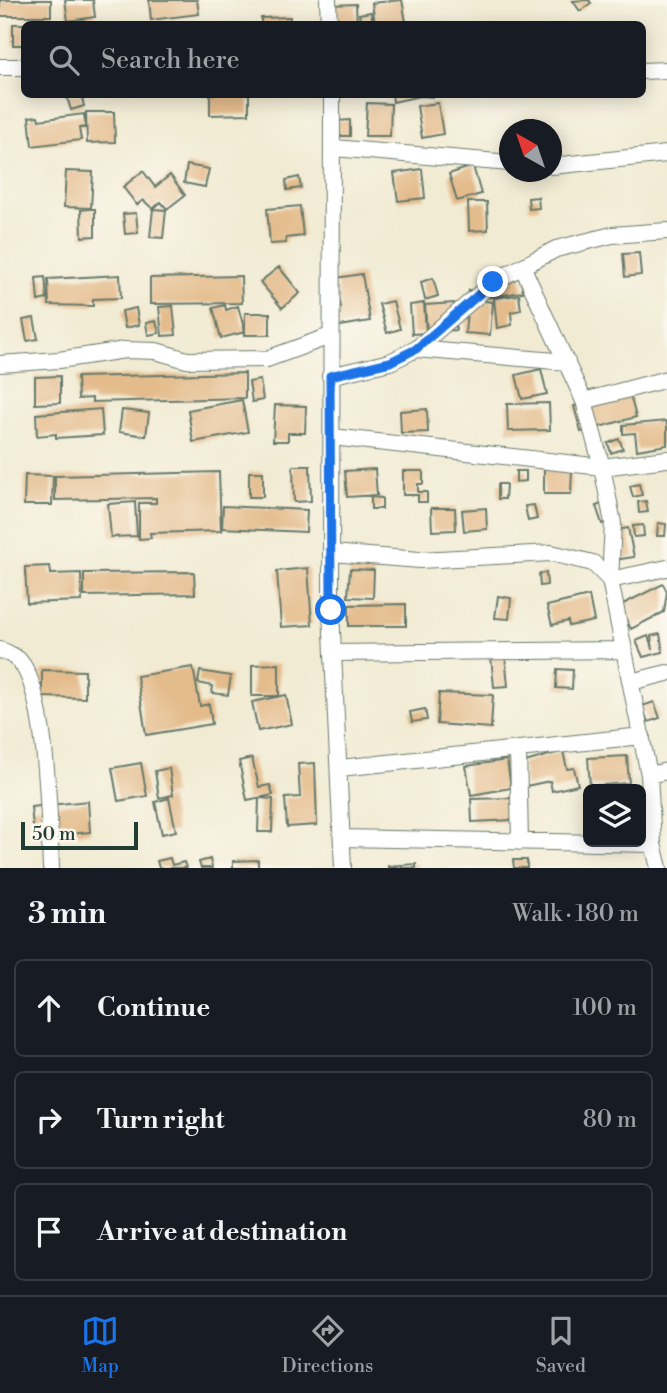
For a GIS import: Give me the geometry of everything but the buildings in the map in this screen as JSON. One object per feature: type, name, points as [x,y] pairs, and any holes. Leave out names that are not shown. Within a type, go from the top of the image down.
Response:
[{"type":"street","points":[[328,0],[329,21]]},
{"type":"street","points":[[0,68],[21,67]]},
{"type":"street","points":[[646,71],[667,70]]},
{"type":"street","points":[[332,98],[331,554],[343,868]]},
{"type":"street","points":[[334,148],[499,162]]},
{"type":"street","points":[[562,165],[667,154]]},
{"type":"street","points":[[330,376],[390,362],[416,349],[493,282],[556,249],[612,235],[667,231]]},
{"type":"street","points":[[523,268],[584,401],[602,467],[612,523],[610,580],[649,775],[653,844],[659,868]]},
{"type":"street","points":[[0,363],[59,360],[124,350],[156,351],[187,360],[267,359],[330,336]]},
{"type":"street","points":[[416,349],[567,362]]},
{"type":"street","points":[[584,401],[667,379]]},
{"type":"street","points":[[332,437],[602,467],[667,460]]},
{"type":"street","points":[[331,554],[420,560],[493,553],[551,553],[593,564],[610,580]]},
{"type":"street","points":[[610,580],[667,568]]},
{"type":"street","points":[[0,650],[19,660],[28,678],[37,710],[48,791],[51,868]]},
{"type":"street","points":[[333,653],[624,650]]},
{"type":"street","points":[[631,682],[667,673]]},
{"type":"street","points":[[340,768],[642,736]]},
{"type":"street","points":[[518,749],[520,842]]},
{"type":"street","points":[[649,775],[667,771]]},
{"type":"street","points":[[343,838],[653,844]]},
{"type":"route","points":[[331,610],[330,376],[390,362],[416,349],[493,282]]}]
